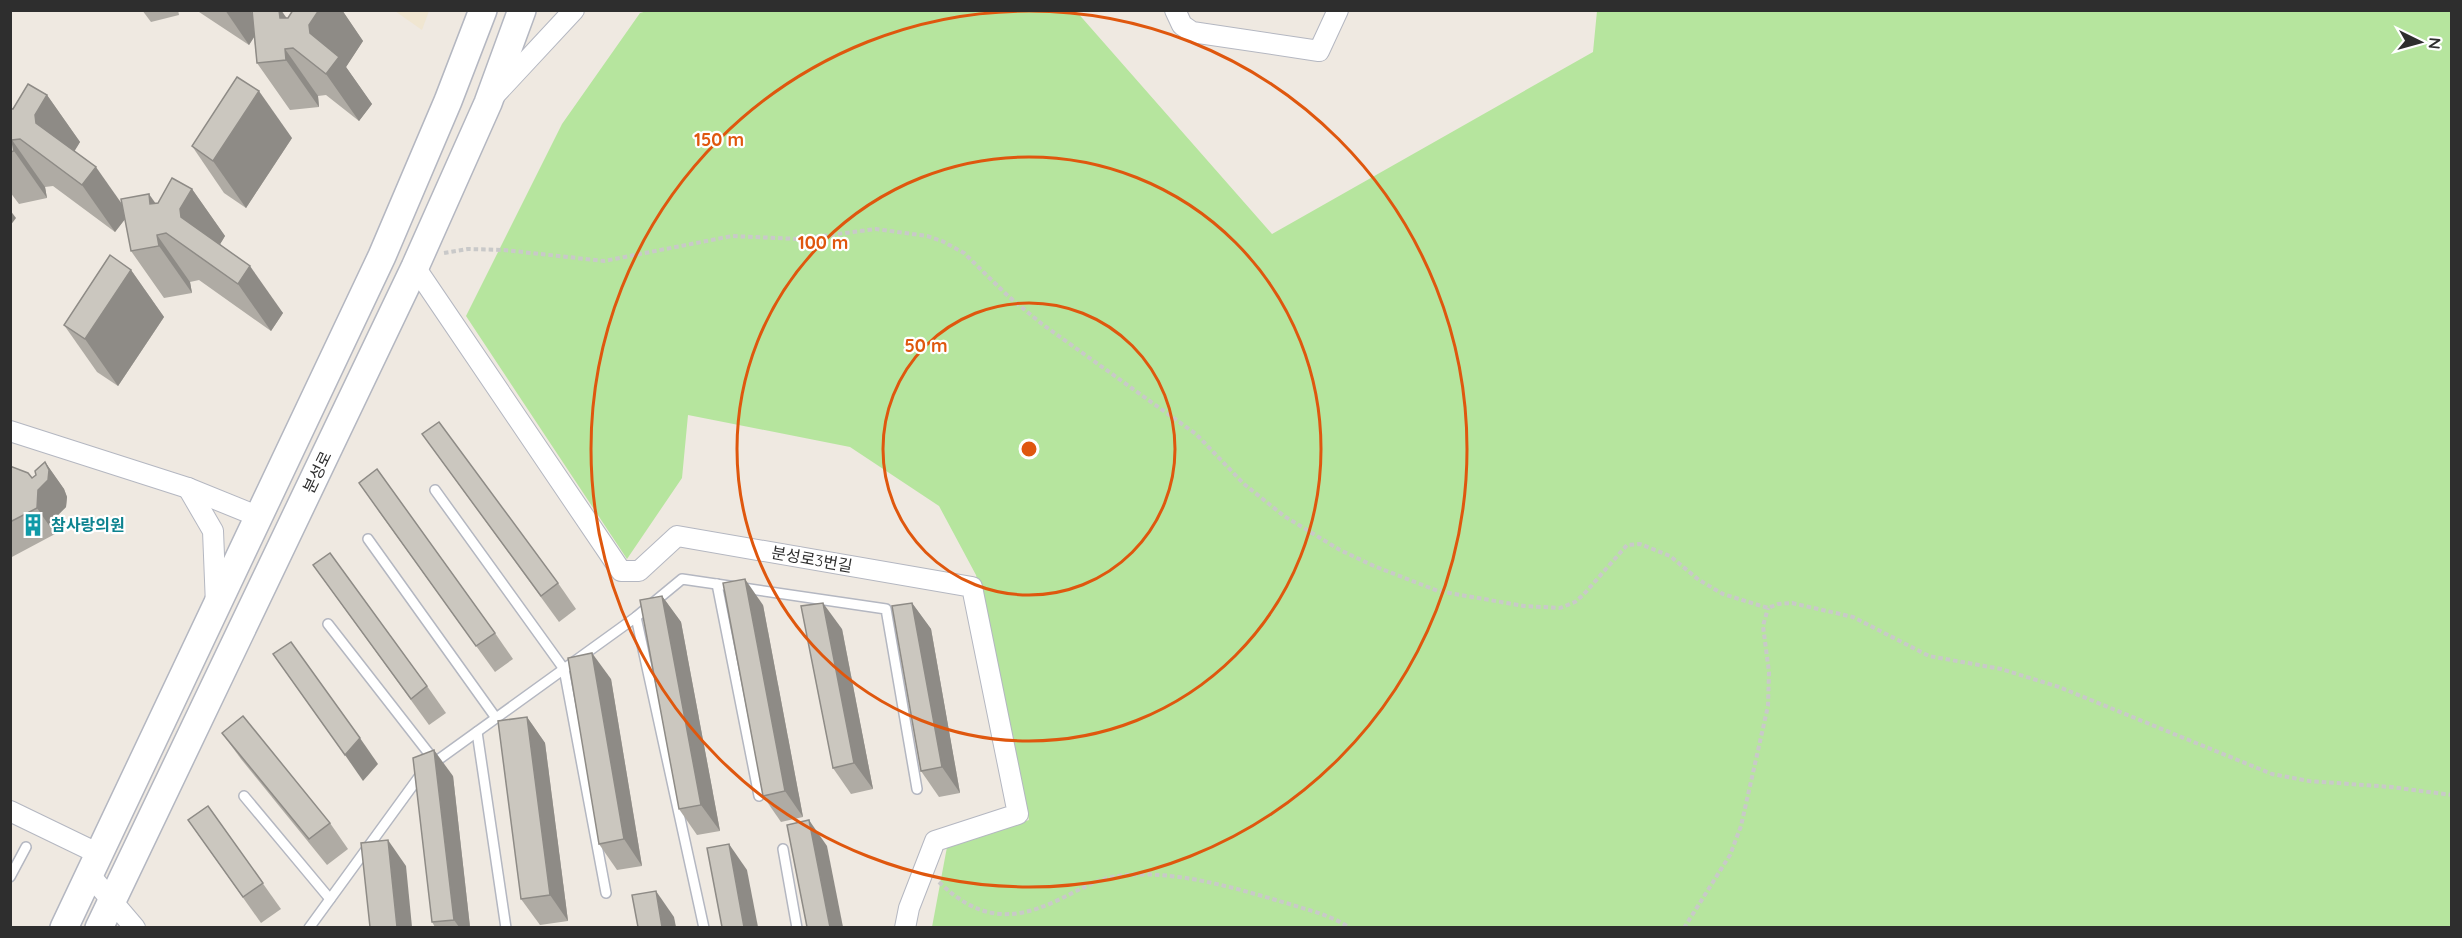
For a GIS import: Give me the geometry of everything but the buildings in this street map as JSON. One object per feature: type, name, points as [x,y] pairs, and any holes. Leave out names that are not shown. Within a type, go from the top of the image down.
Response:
[{"type":"main road","points":[[64,927],[382,256],[448,101],[483,10]]},
{"type":"main road","name":"분성로","points":[[99,927],[418,262],[488,103],[522,10]]},
{"type":"street","points":[[488,103],[574,10]]},
{"type":"street","points":[[1175,10],[1182,24],[1192,32],[1319,51],[1338,10]]},
{"type":"street","name":"분성로3번길","points":[[418,262],[621,571],[639,571],[676,536],[972,587],[1018,814],[935,841],[909,908],[905,927]]},
{"type":"street","points":[[10,431],[188,488],[257,516]]},
{"type":"street","points":[[188,488],[213,531],[216,605]]},
{"type":"street","points":[[10,811],[94,864],[113,900],[135,927]]},
{"type":"lane","points":[[435,490],[564,669],[606,892]]},
{"type":"lane","points":[[368,539],[496,718]]},
{"type":"lane","points":[[309,927],[424,770],[636,616],[682,579],[886,609],[917,789]]},
{"type":"lane","points":[[717,584],[759,796]]},
{"type":"lane","points":[[636,616],[704,927]]},
{"type":"lane","points":[[328,624],[436,762]]},
{"type":"lane","points":[[477,732],[506,927]]},
{"type":"lane","points":[[417,780],[419,791]]},
{"type":"lane","points":[[244,796],[330,899]]},
{"type":"lane","points":[[10,876],[26,847]]},
{"type":"lane","points":[[783,849],[797,927]]},
{"type":"path","points":[[418,262],[468,249],[538,252],[604,261],[732,236],[799,239],[876,230],[927,236],[964,253],[1008,296],[1042,324],[1196,434],[1244,484],[1284,516],[1340,550],[1438,591],[1524,606],[1560,608],[1575,602],[1584,594],[1627,545],[1640,544],[1670,556],[1699,580],[1723,594],[1768,608],[1778,604],[1792,603],[1853,617],[1929,656],[2001,669],[2059,687],[2272,774],[2309,781],[2391,787],[2451,795]]},
{"type":"path","points":[[1684,927],[1727,861],[1741,826],[1768,706],[1769,672],[1763,626],[1768,608]]},
{"type":"path","points":[[925,867],[955,898],[973,909],[993,914],[1016,914],[1037,909],[1107,877],[1144,874],[1197,880],[1252,893],[1320,913],[1350,927]]},
{"type":"shaded area","points":[[395,11],[429,11],[422,30]]},
{"type":"green space","points":[[647,11],[1076,11],[1272,234],[1593,52],[1597,11],[2451,11],[2451,927],[932,927],[947,847],[1029,820],[976,575],[939,506],[850,447],[688,415],[682,478],[627,559],[466,316],[562,124],[640,13]]},
{"type":"place","name":"참사랑의원","points":[[33,525]]}]
